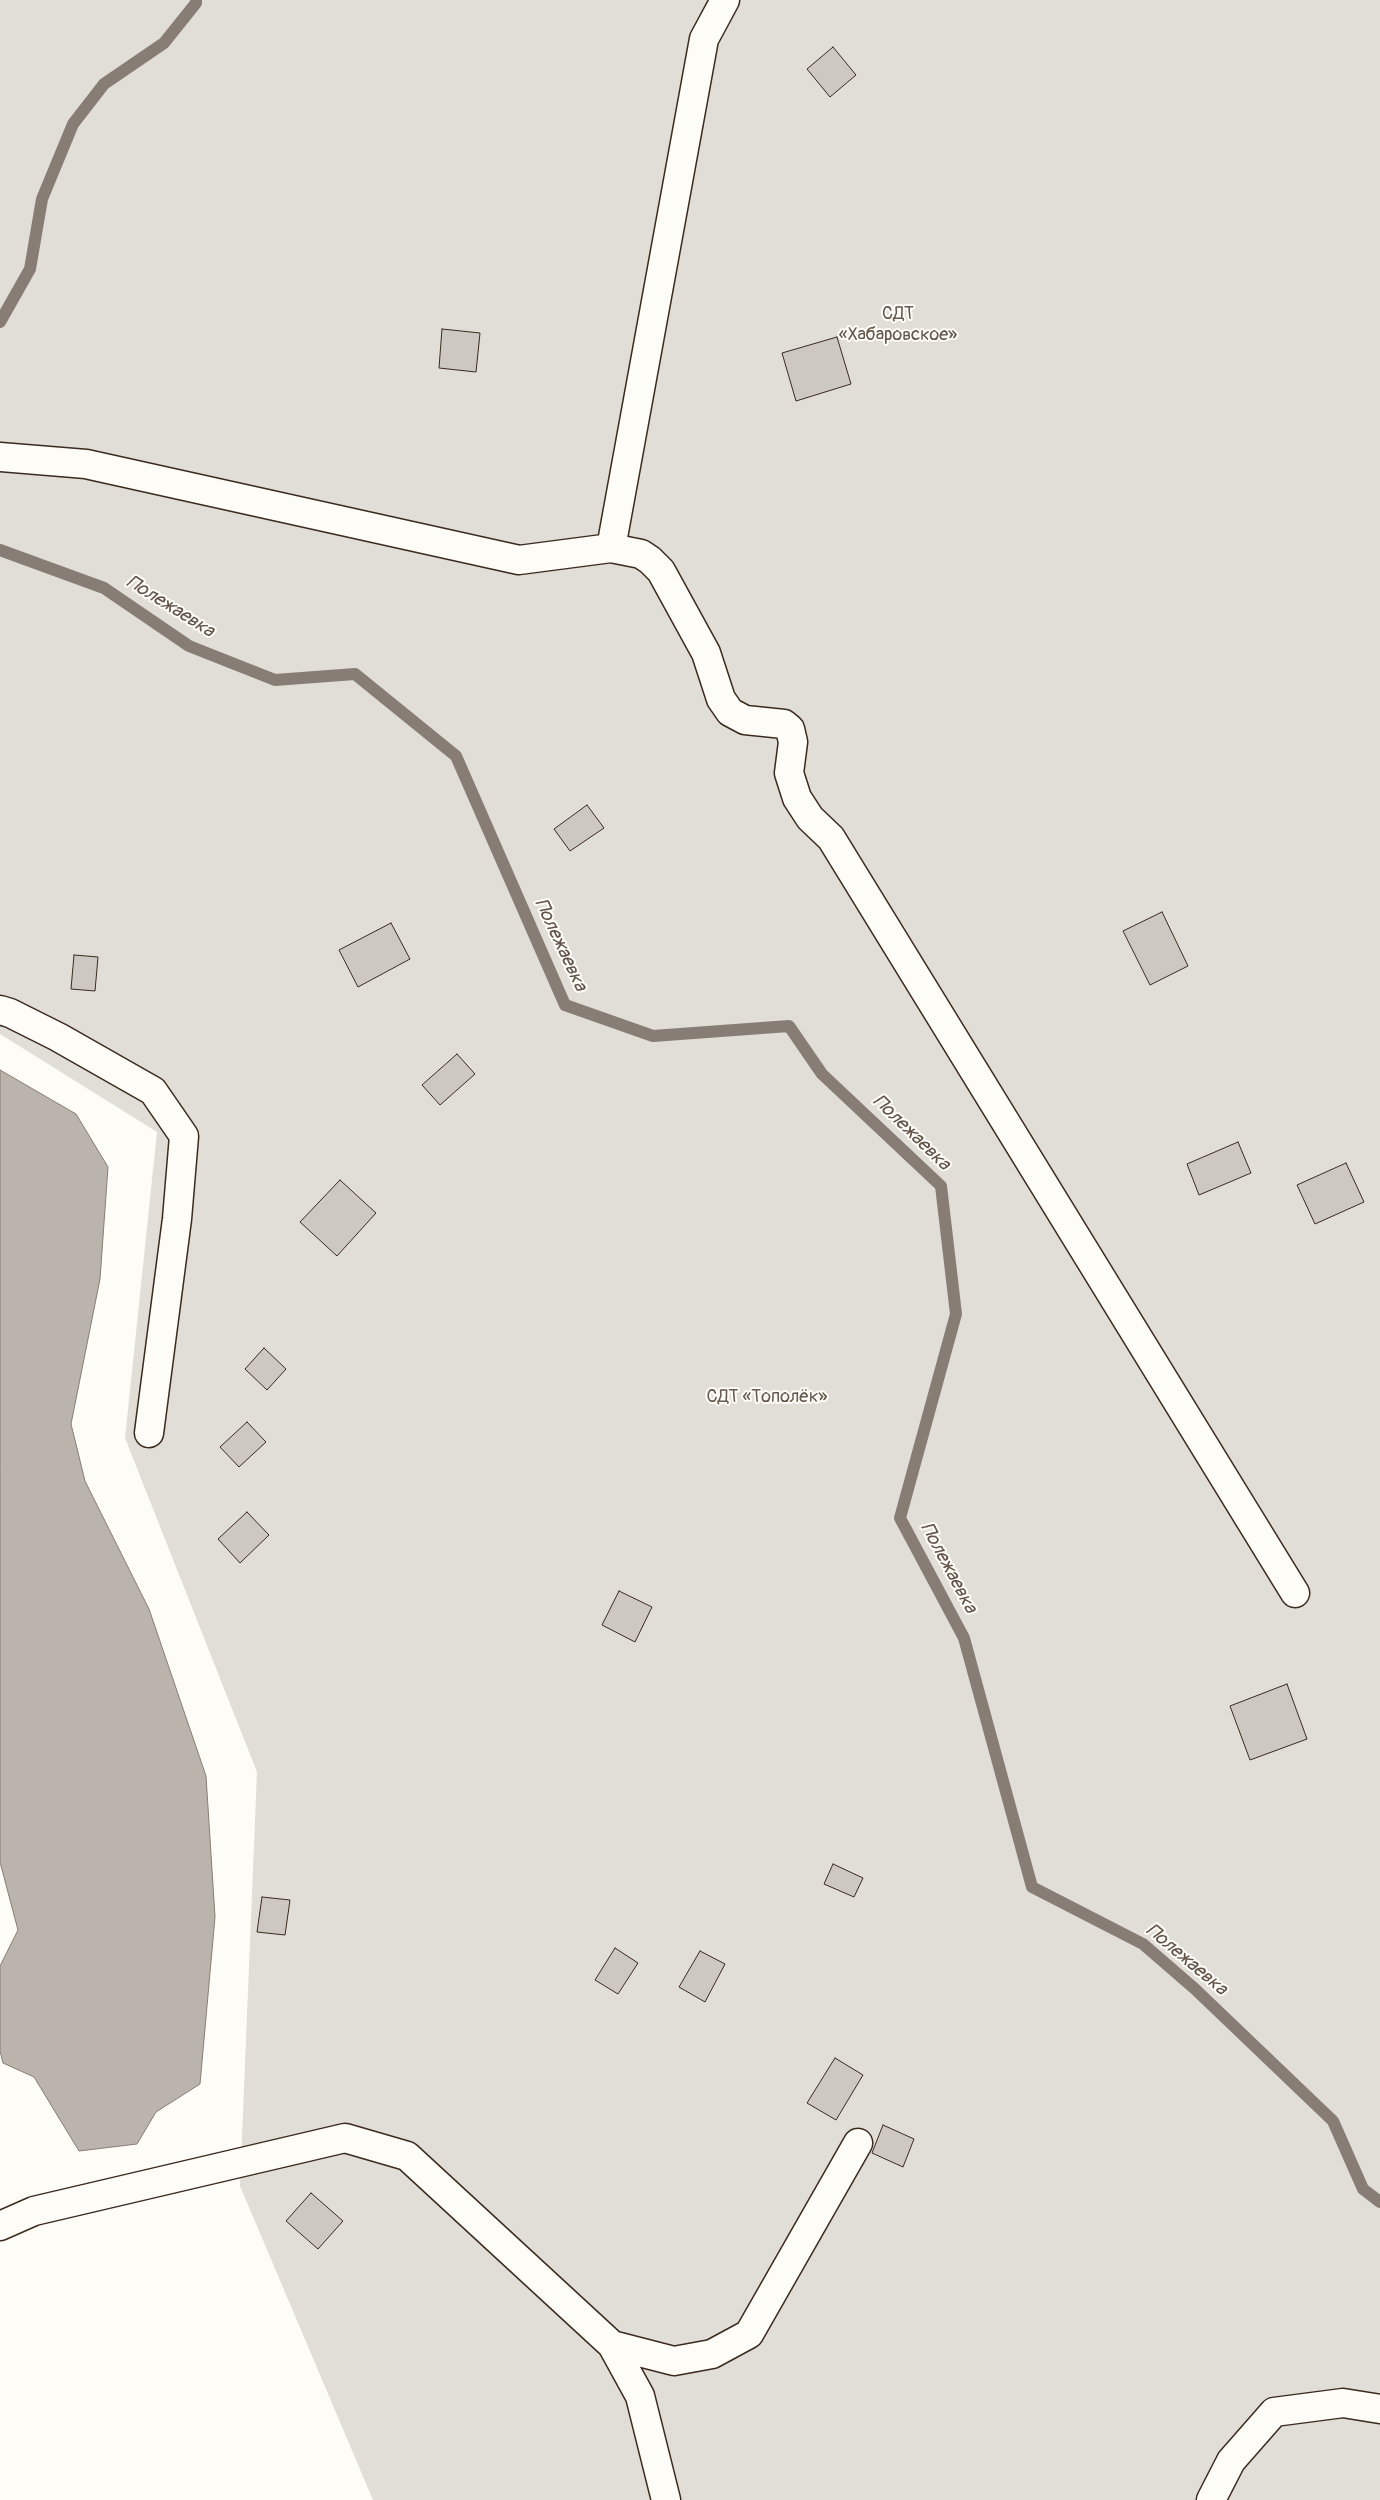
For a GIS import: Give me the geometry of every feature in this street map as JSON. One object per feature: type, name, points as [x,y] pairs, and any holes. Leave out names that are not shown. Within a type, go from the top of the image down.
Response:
[{"type":"lane","points":[[611,548],[704,39],[725,0]]},
{"type":"lane","points":[[0,457],[86,464],[520,560],[611,548],[641,554],[650,560],[661,571],[706,653],[721,699],[730,712],[745,720],[784,724],[790,729],[792,742],[789,773],[797,798],[810,818],[831,838],[1295,1592]]},
{"type":"lane","points":[[0,1010],[10,1013],[58,1037],[152,1091],[184,1136],[177,1219],[149,1433]]},
{"type":"lane","points":[[0,2226],[34,2211],[345,2138],[407,2156],[612,2345],[640,2396],[666,2500]]},
{"type":"lane","points":[[612,2345],[674,2361],[712,2354],[749,2334],[858,2143]]},
{"type":"lane","points":[[1211,2500],[1231,2461],[1274,2412],[1343,2403],[1380,2409]]},
{"type":"green space","name":"СДТ «Тополёк»","points":[[0,0],[1380,0],[1380,2500],[373,2500],[240,2186],[257,1772],[125,1438],[157,1132],[0,1034]]},
{"type":"shaded area","points":[[0,1070],[76,1114],[108,1167],[100,1279],[71,1424],[85,1481],[149,1609],[206,1776],[215,1917],[200,2084],[156,2112],[137,2144],[79,2151],[34,2077],[3,2063],[0,2051],[0,1966],[18,1930],[0,1862]]},
{"type":"building","points":[[833,47],[856,75],[830,97],[807,69]]},
{"type":"building","points":[[442,329],[480,333],[476,372],[439,368]]},
{"type":"building","points":[[837,337],[851,384],[796,401],[782,353]]},
{"type":"building","points":[[587,805],[604,828],[570,851],[554,829]]},
{"type":"building","points":[[1162,912],[1188,966],[1150,985],[1123,931]]},
{"type":"building","points":[[391,923],[410,959],[358,987],[339,950]]},
{"type":"building","points":[[74,955],[98,957],[95,991],[71,989]]},
{"type":"building","points":[[457,1054],[475,1074],[440,1105],[422,1085]]},
{"type":"building","points":[[1238,1142],[1251,1173],[1199,1195],[1187,1164]]},
{"type":"building","points":[[1346,1163],[1364,1202],[1315,1224],[1297,1185]]},
{"type":"building","points":[[340,1180],[376,1213],[337,1256],[300,1222]]},
{"type":"building","points":[[264,1348],[286,1369],[267,1390],[245,1369]]},
{"type":"building","points":[[247,1422],[266,1442],[239,1467],[220,1447]]},
{"type":"building","points":[[247,1512],[269,1535],[240,1563],[218,1539]]},
{"type":"building","points":[[619,1591],[652,1607],[635,1642],[602,1625]]},
{"type":"building","points":[[1287,1684],[1307,1739],[1250,1760],[1230,1706]]},
{"type":"building","points":[[833,1864],[863,1878],[854,1897],[824,1884]]},
{"type":"building","points":[[262,1897],[290,1900],[285,1935],[257,1932]]},
{"type":"building","points":[[615,1948],[638,1963],[618,1994],[595,1980]]},
{"type":"building","points":[[700,1951],[725,1964],[705,2002],[679,1987]]},
{"type":"building","points":[[835,2058],[863,2075],[836,2120],[807,2103]]},
{"type":"building","points":[[883,2125],[914,2139],[903,2167],[872,2153]]},
{"type":"building","points":[[311,2193],[343,2221],[318,2249],[286,2221]]},
{"type":"waterway","name":"Полежаевка","points":[[0,322],[30,269],[42,199],[73,124],[104,84],[164,43],[196,3],[196,0]]},
{"type":"waterway","name":"Полежаевка","points":[[0,550],[104,588],[189,646],[275,680],[355,674],[456,756],[565,1005],[653,1036],[789,1026],[822,1074],[941,1186],[956,1314],[900,1518],[964,1638],[1032,1887],[1143,1944],[1195,1989],[1333,2121],[1363,2189],[1380,2202]]},
{"type":"park label","name":"СДТ «Хабаровское»","points":[[898,324]]}]
